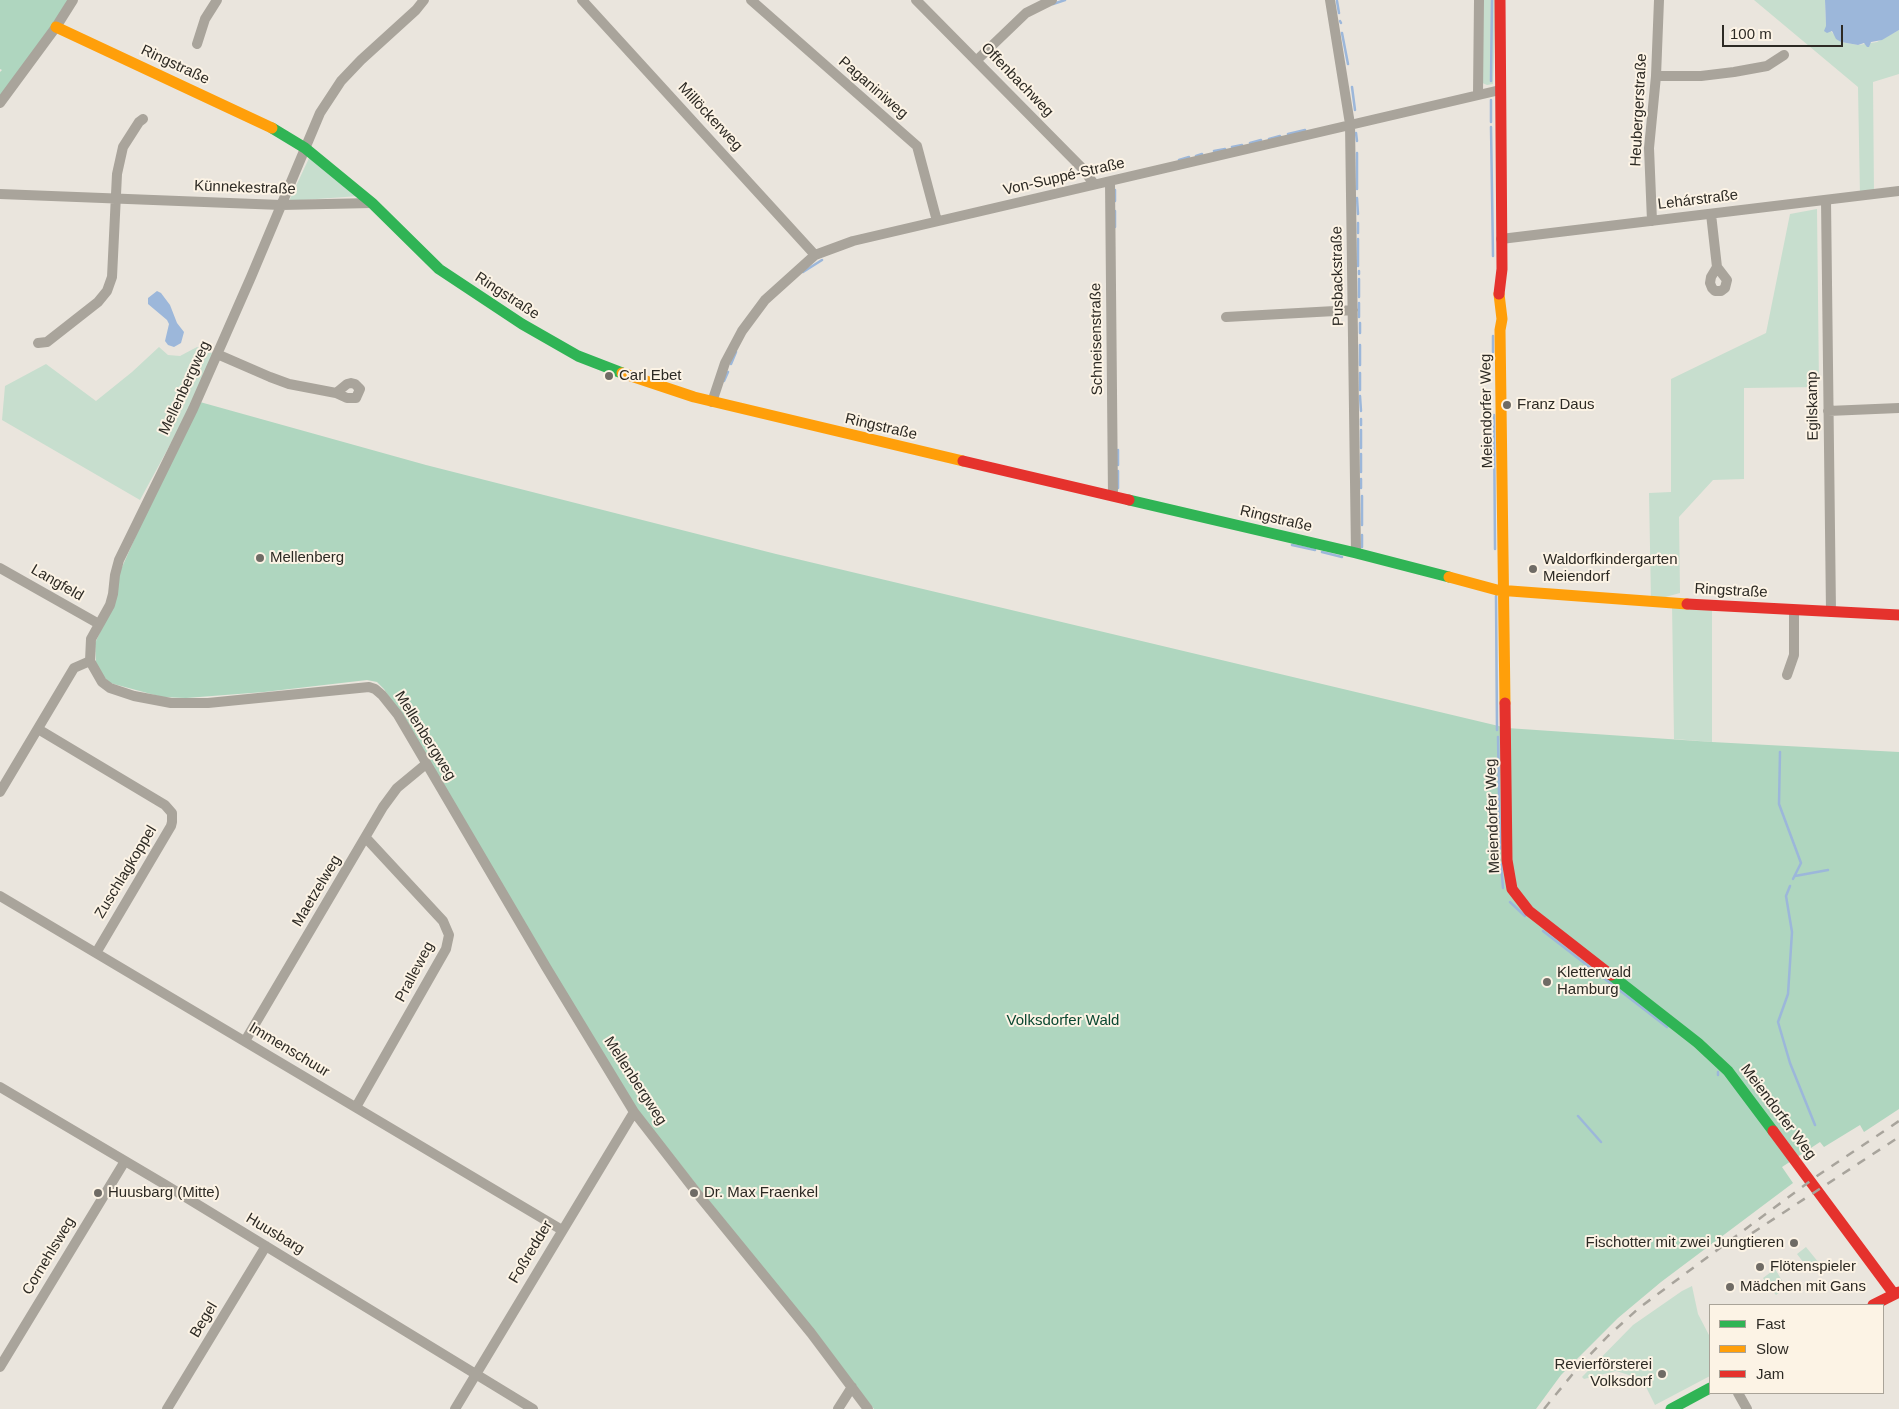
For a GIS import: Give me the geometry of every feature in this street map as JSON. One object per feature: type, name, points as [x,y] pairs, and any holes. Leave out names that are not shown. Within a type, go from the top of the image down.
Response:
[{"type":"street","points":[[0,103],[56,27],[72,0]]},
{"type":"street","points":[[197,44],[205,19],[217,0]]},
{"type":"street","name":"Mellenbergweg","points":[[424,0],[416,10],[360,60],[341,81],[320,113],[190,416],[119,560],[110,605],[91,639],[90,661],[102,682],[110,688],[134,696],[171,703],[208,703],[369,686],[382,695],[398,715],[634,1112],[868,1409]]},
{"type":"street","name":"Millöckerweg","points":[[582,0],[816,254]]},
{"type":"street","name":"Paganiniweg","points":[[751,0],[917,146],[937,222]]},
{"type":"street","name":"Offenbachweg","points":[[916,0],[1083,169],[1094,184]]},
{"type":"street","points":[[977,60],[1026,13],[1052,0]]},
{"type":"street","name":"Pusbackstraße","points":[[1330,0],[1350,124],[1356,554]]},
{"type":"street","points":[[1478,94],[1479,0]]},
{"type":"street","name":"Meiendorfer Weg","points":[[1500,0],[1501,254],[1491,296],[1495,320],[1500,330],[1507,860],[1512,889],[1529,911],[1698,1043],[1728,1071],[1897,1293]]},
{"type":"street","name":"Heubergerstraße","points":[[1652,221],[1649,148],[1656,76],[1659,0]]},
{"type":"street","name":"Ringstraße","points":[[56,27],[278,131],[305,148],[372,203],[439,269],[522,324],[578,356],[638,379],[712,402],[1356,554],[1503,591],[1899,615]]},
{"type":"street","points":[[1656,76],[1701,76],[1734,72],[1767,66],[1784,55]]},
{"type":"street","name":"Von-Suppé-Straße","points":[[712,402],[725,363],[742,331],[765,300],[816,254],[854,241],[1500,90]]},
{"type":"street","points":[[38,343],[47,342],[98,302],[107,291],[112,277],[117,174],[123,147],[139,122],[143,120]]},
{"type":"street","name":"Schneisenstraße","points":[[1110,182],[1113,496]]},
{"type":"street","name":"Lehárstraße","points":[[1501,239],[1899,191]]},
{"type":"street","name":"Künnekestraße","points":[[0,194],[280,205],[372,203]]},
{"type":"street","name":"Egilskamp","points":[[1826,200],[1831,612]]},
{"type":"street","points":[[1710,214],[1717,266]]},
{"type":"street","points":[[1226,317],[1353,310]]},
{"type":"street","points":[[217,354],[289,384],[336,393]]},
{"type":"street","points":[[1828,412],[1899,408]]},
{"type":"street","name":"Langfeld","points":[[0,568],[99,624]]},
{"type":"street","points":[[1787,675],[1794,655],[1794,610]]},
{"type":"street","points":[[0,792],[74,668],[90,661]]},
{"type":"street","name":"Zuschlagkoppel","points":[[38,729],[165,805],[172,813],[171,826],[96,952]]},
{"type":"street","name":"Maetzelweg","points":[[245,1042],[383,807],[397,788],[426,764]]},
{"type":"street","name":"Pralleweg","points":[[356,1107],[446,949],[449,935],[443,921],[366,838]]},
{"type":"street","name":"Immenschuur","points":[[0,896],[562,1230]]},
{"type":"street","name":"Huusbarg","points":[[0,1087],[533,1409]]},
{"type":"street","name":"Foßredder","points":[[455,1409],[634,1112]]},
{"type":"street","name":"Cornehlsweg","points":[[0,1367],[124,1161]]},
{"type":"street","name":"Begel","points":[[167,1409],[266,1246]]},
{"type":"street","points":[[1875,1304],[1897,1293]]},
{"type":"street","points":[[838,1409],[852,1387]]},
{"type":"street","points":[[1671,1409],[1709,1389]]},
{"type":"street","points":[[1739,1394],[1747,1409]]},
{"type":"green space","points":[[0,0],[68,0],[55,24],[0,98],[0,72],[2,70],[0,69]]},
{"type":"green space","points":[[1483,0],[1496,0],[1493,84],[1487,85],[1480,82]]},
{"type":"green space","points":[[1754,0],[1825,0],[1826,26],[1841,42],[1858,45],[1877,42],[1899,30],[1899,74],[1873,82],[1874,195],[1860,196],[1858,87]]},
{"type":"green space","points":[[310,156],[359,196],[289,201]]},
{"type":"green space","points":[[1817,209],[1819,387],[1744,388],[1744,479],[1713,480],[1679,517],[1680,593],[1651,601],[1649,493],[1671,492],[1671,379],[1766,333],[1790,214]]},
{"type":"green space","points":[[159,347],[168,355],[180,356],[197,347],[214,354],[196,397],[140,500],[2,420],[5,386],[46,364],[96,401]]},
{"type":"green space","name":"Volksdorfer Wald","points":[[200,402],[426,465],[776,554],[1507,728],[1899,752],[1899,1109],[1864,1132],[1860,1125],[1824,1147],[1820,1142],[1782,1167],[1793,1183],[1661,1282],[1618,1318],[1561,1375],[1536,1409],[874,1409],[634,1106],[399,712],[384,689],[377,682],[367,680],[264,692],[186,698],[162,697],[110,683],[102,675],[96,664],[95,643],[112,608],[118,576],[164,473]]},
{"type":"green space","points":[[1672,603],[1712,605],[1712,742],[1674,739]]},
{"type":"green space","points":[[1806,1247],[1819,1263],[1810,1271],[1797,1254]]},
{"type":"green space","points":[[1775,1269],[1786,1287],[1776,1295],[1763,1278]]},
{"type":"green space","points":[[1692,1286],[1698,1314],[1709,1335],[1709,1377],[1655,1405],[1642,1379],[1616,1371],[1584,1379],[1582,1377],[1633,1325]]},
{"type":"water","points":[[1825,0],[1899,0],[1899,30],[1882,40],[1871,42],[1869,47],[1864,43],[1858,45],[1841,42],[1836,39],[1832,31],[1827,33],[1824,31],[1826,26]]},
{"type":"water","points":[[157,291],[161,293],[170,305],[177,323],[184,332],[181,343],[174,347],[168,345],[165,341],[169,324],[167,320],[148,304],[148,298]]},
{"type":"waterway","points":[[1053,4],[1065,0]]},
{"type":"waterway","points":[[1491,81],[1492,0]]},
{"type":"waterway","points":[[1337,1],[1339,13]]},
{"type":"waterway","points":[[1342,33],[1348,64]]},
{"type":"waterway","points":[[1352,87],[1355,110]]},
{"type":"waterway","points":[[1491,100],[1491,122]]},
{"type":"waterway","points":[[1491,127],[1493,256]]},
{"type":"waterway","points":[[1288,134],[1305,130]]},
{"type":"waterway","points":[[1356,133],[1357,141]]},
{"type":"waterway","points":[[1269,139],[1280,136]]},
{"type":"waterway","points":[[1250,143],[1261,140]]},
{"type":"waterway","points":[[1232,147],[1242,145]]},
{"type":"waterway","points":[[1214,151],[1225,149]]},
{"type":"waterway","points":[[1357,153],[1357,189]]},
{"type":"waterway","points":[[1196,156],[1202,154]]},
{"type":"waterway","points":[[1179,160],[1189,157]]},
{"type":"waterway","points":[[1115,190],[1115,201]]},
{"type":"waterway","points":[[1357,198],[1358,214]]},
{"type":"waterway","points":[[1115,211],[1115,227]]},
{"type":"waterway","points":[[1358,223],[1358,233]]},
{"type":"waterway","points":[[1358,239],[1358,266]]},
{"type":"waterway","points":[[803,272],[822,260]]},
{"type":"waterway","points":[[1359,279],[1359,297]]},
{"type":"waterway","points":[[1359,303],[1359,317]]},
{"type":"waterway","points":[[1360,323],[1360,333]]},
{"type":"waterway","points":[[1493,336],[1493,352]]},
{"type":"waterway","points":[[1360,345],[1360,365]]},
{"type":"waterway","points":[[731,364],[736,352]]},
{"type":"waterway","points":[[724,381],[728,372]]},
{"type":"waterway","points":[[1360,373],[1360,390]]},
{"type":"waterway","points":[[1360,396],[1361,411]]},
{"type":"waterway","points":[[1494,415],[1495,549]]},
{"type":"waterway","points":[[1361,419],[1361,425]]},
{"type":"waterway","points":[[1361,430],[1361,448]]},
{"type":"waterway","points":[[1118,450],[1118,465]]},
{"type":"waterway","points":[[1361,454],[1361,472]]},
{"type":"waterway","points":[[1118,471],[1118,488]]},
{"type":"waterway","points":[[1361,479],[1361,488]]},
{"type":"waterway","points":[[1362,496],[1362,525]]},
{"type":"waterway","points":[[1362,535],[1362,547]]},
{"type":"waterway","points":[[1292,545],[1315,550]]},
{"type":"waterway","points":[[1322,552],[1342,557]]},
{"type":"waterway","points":[[1496,596],[1497,730]]},
{"type":"waterway","points":[[1498,737],[1500,849]]},
{"type":"waterway","points":[[1780,752],[1779,804],[1801,863],[1793,879]]},
{"type":"waterway","points":[[1501,864],[1503,888]]},
{"type":"waterway","points":[[1795,876],[1828,870]]},
{"type":"waterway","points":[[1790,886],[1786,896],[1792,932],[1788,994],[1778,1022],[1790,1063],[1815,1125]]},
{"type":"waterway","points":[[1510,902],[1525,916]]},
{"type":"waterway","points":[[1543,931],[1667,1027]]},
{"type":"waterway","points":[[1578,1116],[1601,1142]]},
{"type":"railway","points":[[1544,1409],[1580,1365],[1639,1308],[1817,1176],[1899,1121]]},
{"type":"railway","points":[[1737,1243],[1899,1137]]},
{"type":"traffic: fast","points":[[272,128],[305,148],[372,203],[439,269],[522,324],[578,356],[622,373]]},
{"type":"traffic: fast","points":[[1129,500],[1356,553],[1449,577]]},
{"type":"traffic: fast","points":[[1611,975],[1698,1043],[1728,1071],[1773,1131]]},
{"type":"traffic: fast","points":[[1671,1409],[1709,1389]]},
{"type":"traffic: slow","points":[[56,27],[272,128]]},
{"type":"traffic: slow","points":[[1499,294],[1502,319],[1500,330],[1505,703]]},
{"type":"traffic: slow","points":[[622,373],[694,397],[963,461]]},
{"type":"traffic: slow","points":[[1449,577],[1497,590],[1687,604]]},
{"type":"traffic: jam","points":[[1499,294],[1502,269],[1500,0]]},
{"type":"traffic: jam","points":[[963,461],[1129,500]]},
{"type":"traffic: jam","points":[[1687,604],[1899,615]]},
{"type":"traffic: jam","points":[[1505,703],[1507,860],[1512,889],[1529,911],[1611,975]]},
{"type":"traffic: jam","points":[[1773,1131],[1894,1294]]},
{"type":"traffic: jam","points":[[1875,1304],[1899,1292]]},
{"type":"place","name":"Carl Ebet","points":[[609,376]]},
{"type":"place","name":"Franz Daus","points":[[1507,405]]},
{"type":"place","name":"Mellenberg","points":[[260,558]]},
{"type":"place","name":"Waldorfkindergarten Meiendorf","points":[[1533,569]]},
{"type":"place","name":"Kletterwald Hamburg","points":[[1547,982]]},
{"type":"place","name":"Huusbarg (Mitte)","points":[[98,1193]]},
{"type":"place","name":"Dr. Max Fraenkel","points":[[694,1193]]},
{"type":"place","name":"Fischotter mit zwei Jungtieren","points":[[1794,1243]]},
{"type":"place","name":"Flötenspieler","points":[[1760,1267]]},
{"type":"place","name":"Mädchen mit Gans","points":[[1730,1287]]},
{"type":"place","name":"Revierförsterei Volksdorf","points":[[1662,1374]]}]
